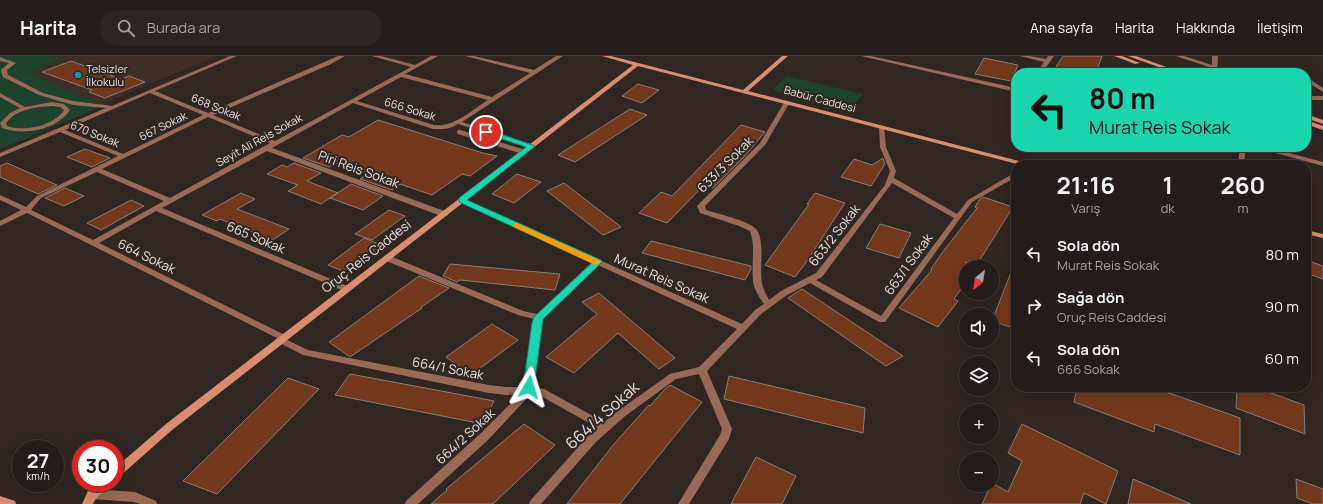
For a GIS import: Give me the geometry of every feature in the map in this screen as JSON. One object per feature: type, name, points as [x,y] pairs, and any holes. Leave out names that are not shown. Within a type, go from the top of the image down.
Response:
[{"type":"street","points":[[0,155],[234,56]]},
{"type":"street","name":"667 Sokak","points":[[0,224],[27,210],[39,197],[96,169],[208,115],[342,56]]},
{"type":"street","points":[[375,56],[416,66]]},
{"type":"street","name":"Seyit Ali Reis Sokak","points":[[93,243],[275,142],[435,56]]},
{"type":"street","points":[[468,56],[534,72]]},
{"type":"street","name":"666 Sokak","points":[[352,101],[437,128],[447,127],[560,56]]},
{"type":"street","name":"Babür Caddesi","points":[[605,56],[1011,160]]},
{"type":"street","points":[[745,91],[785,56]]},
{"type":"street","points":[[864,56],[1011,89]]},
{"type":"street","points":[[1023,56],[1049,59],[1043,68]]},
{"type":"street","points":[[1117,56],[1151,68]]},
{"type":"street","points":[[1131,56],[1166,68]]},
{"type":"street","points":[[1179,56],[1209,68]]},
{"type":"street","points":[[1214,68],[1215,56]]},
{"type":"street","points":[[0,59],[13,63],[12,65],[1,69],[5,76],[45,95],[76,104],[112,107]]},
{"type":"street","name":"Oruç Reis Caddesi","points":[[124,466],[169,427],[637,64]]},
{"type":"street","points":[[401,75],[493,99]]},
{"type":"street","points":[[1311,82],[1323,90]]},
{"type":"street","name":"668 Sokak","points":[[149,91],[275,142]]},
{"type":"street","points":[[0,95],[25,109]]},
{"type":"street","points":[[1311,98],[1323,98]]},
{"type":"street","name":"633/3 Sokak","points":[[768,304],[760,291],[757,279],[756,243],[753,230],[742,224],[703,212],[701,206],[763,144],[787,102]]},
{"type":"street","points":[[23,130],[8,129],[4,127],[3,123],[11,115],[25,109],[38,106],[56,104],[64,106],[66,111]]},
{"type":"street","points":[[0,133],[23,130],[53,122],[76,104]]},
{"type":"street","points":[[1311,118],[1323,122]]},
{"type":"street","points":[[456,122],[532,146]]},
{"type":"street","points":[[1311,124],[1323,128]]},
{"type":"street","points":[[881,126],[883,148],[893,167],[893,175],[891,179],[957,217]]},
{"type":"street","name":"670 Sokak","points":[[60,130],[123,156]]},
{"type":"street","name":"Piri Reis Sokak","points":[[266,148],[444,214]]},
{"type":"street","points":[[1278,152],[1308,160]]},
{"type":"street","points":[[1311,161],[1323,164]]},
{"type":"street","points":[[96,169],[170,201]]},
{"type":"street","name":"663/1 Sokak","points":[[812,280],[882,320],[970,201],[1011,177]]},
{"type":"street","name":"663/2 Sokak","points":[[702,370],[768,304],[784,293],[812,280],[822,272],[891,179]]},
{"type":"street","name":"664 Sokak","points":[[0,197],[282,339]]},
{"type":"street","name":"Murat Reis Sokak","points":[[462,200],[743,328]]},
{"type":"street","name":"665 Sokak","points":[[156,208],[347,289]]},
{"type":"street","points":[[1311,233],[1323,236]]},
{"type":"street","points":[[387,258],[521,313],[539,317],[598,262]]},
{"type":"street","name":"664/2 Sokak","points":[[410,504],[513,409],[527,390],[539,317]]},
{"type":"street","name":"664/1 Sokak","points":[[282,339],[306,353],[326,358],[490,390],[537,391],[546,394],[606,428]]},
{"type":"street","points":[[682,504],[725,436],[727,429],[702,370]]},
{"type":"street","name":"664/4 Sokak","points":[[534,504],[592,439],[665,380],[680,374],[702,370]]},
{"type":"street","points":[[89,499],[135,497],[152,504]]},
{"type":"street","points":[[0,501],[11,504]]},
{"type":"lane","points":[[459,132],[524,152]]},
{"type":"shaded area","points":[[48,56],[218,56],[109,101],[98,103],[26,73],[55,62]]},
{"type":"green space","points":[[0,56],[48,56],[58,58],[55,62],[27,73],[98,103],[109,103],[0,149]]},
{"type":"green space","points":[[787,76],[863,94],[850,110],[772,90]]},
{"type":"building","points":[[1063,56],[1102,56],[1098,68],[1055,68]]},
{"type":"building","points":[[984,58],[1018,65],[1017,68],[1011,68],[1011,81],[975,74]]},
{"type":"building","name":"Telsizler İlkokulu","points":[[71,61],[121,79],[129,76],[145,82],[105,98],[89,92],[92,90],[42,72]]},
{"type":"building","points":[[638,84],[659,90],[642,103],[622,96]]},
{"type":"building","points":[[630,109],[647,115],[575,162],[558,155]]},
{"type":"building","points":[[378,120],[497,156],[470,176],[462,174],[432,195],[400,184],[392,190],[360,179],[368,173],[337,163],[329,167],[303,158],[342,135],[349,137]]},
{"type":"building","points":[[741,125],[765,132],[744,157],[713,188],[704,185],[667,223],[639,213],[661,192],[672,196]]},
{"type":"building","points":[[85,149],[110,158],[92,167],[67,157]]},
{"type":"building","points":[[883,158],[885,164],[871,186],[841,177],[854,159],[872,165]]},
{"type":"building","points":[[7,163],[57,185],[38,194],[0,177],[0,166]]},
{"type":"building","points":[[294,163],[321,173],[307,181],[338,193],[321,204],[288,191],[298,185],[267,174],[282,165],[287,167]]},
{"type":"building","points":[[517,174],[541,182],[514,203],[492,194]]},
{"type":"building","points":[[564,183],[621,227],[603,235],[547,191]]},
{"type":"building","points":[[351,184],[383,196],[363,210],[330,198]]},
{"type":"building","points":[[65,188],[84,196],[64,206],[45,198]]},
{"type":"building","points":[[241,193],[255,199],[237,209],[289,229],[273,240],[220,219],[217,221],[202,215]]},
{"type":"building","points":[[815,193],[845,203],[805,264],[795,277],[765,265],[809,204],[807,204]]},
{"type":"building","points":[[983,197],[1011,206],[1011,210],[980,260],[959,260],[959,292],[954,299],[958,301],[938,327],[899,308],[932,270],[931,269],[942,253],[977,208],[975,207]]},
{"type":"building","points":[[131,200],[144,206],[101,230],[87,223]]},
{"type":"building","points":[[389,210],[405,216],[372,240],[355,234]]},
{"type":"building","points":[[880,224],[911,233],[899,258],[866,248]]},
{"type":"building","points":[[364,238],[381,245],[345,272],[328,265]]},
{"type":"building","points":[[651,241],[751,266],[751,269],[745,280],[642,253]]},
{"type":"building","points":[[1311,262],[1323,266],[1323,279],[1311,275]]},
{"type":"building","points":[[450,264],[560,274],[555,290],[460,280],[457,282],[443,276]]},
{"type":"building","points":[[1011,272],[1011,327],[999,323],[999,308],[997,308]]},
{"type":"building","points":[[419,276],[449,288],[350,357],[329,342]]},
{"type":"building","points":[[802,289],[903,356],[886,366],[788,298]]},
{"type":"building","points":[[599,293],[675,358],[659,369],[618,333],[574,373],[546,357],[597,314],[582,302]]},
{"type":"building","points":[[492,324],[518,340],[471,375],[446,357]]},
{"type":"building","points":[[350,374],[494,401],[483,424],[335,395]]},
{"type":"building","points":[[729,376],[865,408],[863,433],[724,399]]},
{"type":"building","points":[[288,378],[319,389],[217,494],[183,481]]},
{"type":"building","points":[[670,385],[702,402],[620,504],[567,504],[614,444],[649,405],[650,406]]},
{"type":"building","points":[[1076,392],[1166,392],[1240,418],[1240,455],[1155,424],[1154,432],[1074,402]]},
{"type":"building","points":[[1237,392],[1268,392],[1304,405],[1305,434],[1236,408]]},
{"type":"building","points":[[524,424],[555,445],[493,504],[431,504],[447,490],[446,489]]},
{"type":"building","points":[[1022,424],[1118,471],[1106,504],[1084,493],[1080,504],[982,504],[988,492],[999,492],[999,487],[1008,492],[1022,461],[1008,453]]},
{"type":"building","points":[[756,457],[796,476],[782,504],[731,504]]},
{"type":"building","points":[[1133,479],[1191,504],[1128,504]]},
{"type":"building","points":[[1296,479],[1323,489],[1323,504],[1313,504],[1297,498]]},
{"type":"slow traffic","points":[[517,225],[596,262]]},
{"type":"place","name":"Telsizler İlkokulu","points":[[78,75]]},
{"type":"route","points":[[486,132],[532,146],[462,200],[598,262],[539,317],[529,387]]}]
